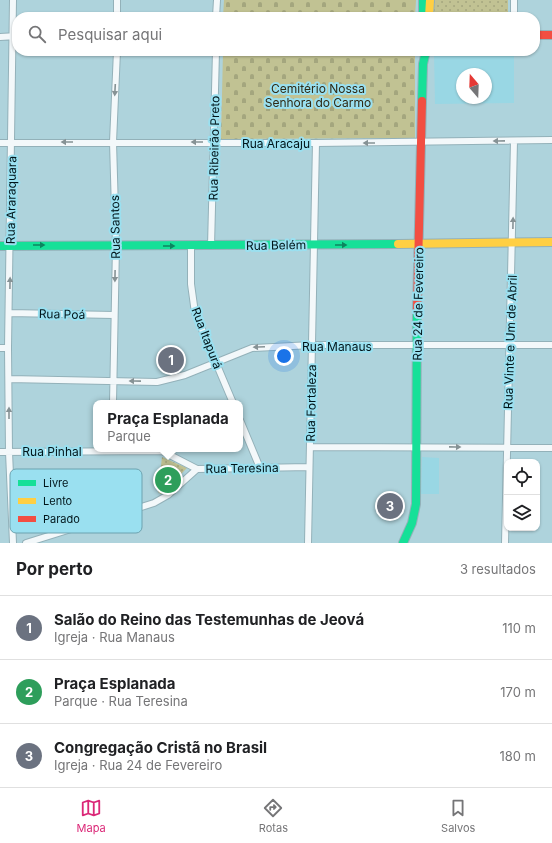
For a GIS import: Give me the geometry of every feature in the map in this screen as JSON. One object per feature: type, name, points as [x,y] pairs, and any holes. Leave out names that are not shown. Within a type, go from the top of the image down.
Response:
[{"type":"main road","points":[[421,0],[421,12]]},
{"type":"main road","points":[[429,12],[430,0]]},
{"type":"main road","points":[[540,35],[552,36]]},
{"type":"main road","name":"Rua 24 de Fevereiro","points":[[421,56],[423,64]]},
{"type":"main road","name":"Rua 24 de Fevereiro","points":[[403,543],[415,513],[416,345],[420,142],[423,64],[425,56]]},
{"type":"main road","name":"Rua Belém","points":[[0,246],[419,245],[552,242]]},
{"type":"street","name":"Rua Araraquara","points":[[13,0],[14,12]]},
{"type":"street","points":[[117,0],[117,12]]},
{"type":"street","points":[[216,12],[217,0]]},
{"type":"street","points":[[514,0],[514,12]]},
{"type":"street","points":[[0,37],[12,36]]},
{"type":"street","name":"Rua Araraquara","points":[[10,475],[8,348],[14,56]]},
{"type":"street","name":"Rua Santos","points":[[113,400],[116,246],[113,142],[117,56]]},
{"type":"street","name":"Rua Ribeirão Preto","points":[[211,246],[216,56]]},
{"type":"street","name":"Rua Aracaju","points":[[0,142],[316,143],[552,140]]},
{"type":"street","name":"Rua Vinte e Um de Abril","points":[[505,543],[506,448],[513,243],[514,141]]},
{"type":"street","name":"Rua Fortaleza","points":[[308,543],[316,143]]},
{"type":"street","name":"Rua Itapurá","points":[[191,246],[191,284],[195,313],[232,400]]},
{"type":"street","name":"Rua Poá","points":[[9,313],[114,315]]},
{"type":"street","name":"Rua Manaus","points":[[9,379],[158,382],[185,375],[216,361],[252,348],[312,345],[552,345]]},
{"type":"street","points":[[0,348],[8,348]]},
{"type":"street","points":[[243,427],[260,468]]},
{"type":"street","points":[[310,447],[552,448]]},
{"type":"street","name":"Rua Pinhal","points":[[0,452],[93,450]]},
{"type":"street","name":"Rua Pinhal","points":[[164,452],[197,469]]},
{"type":"street","name":"Rua Teresina","points":[[142,507],[154,503],[168,495],[197,469],[309,467]]},
{"type":"street","name":"Rua Araraquara","points":[[13,533],[13,543]]},
{"type":"street","name":"Rua Teresina","points":[[26,543],[58,533]]},
{"type":"shaded area","points":[[434,56],[514,56],[514,103],[492,103],[492,68],[456,68],[456,104],[435,104]]},
{"type":"shaded area","points":[[422,457],[439,458],[439,494],[421,494]]},
{"type":"green space","points":[[224,0],[416,0],[415,12],[223,12]]},
{"type":"green space","points":[[434,0],[508,0],[508,12],[433,12]]},
{"type":"green space","name":"Cemitério Nossa Senhora do Carmo","points":[[223,56],[415,56],[415,138],[221,139]]},
{"type":"green space","points":[[162,457],[187,468],[161,494],[158,492]]},
{"type":"traffic: fast","points":[[423,0],[423,12]]},
{"type":"traffic: fast","points":[[422,101],[423,64],[425,56]]},
{"type":"traffic: fast","points":[[0,246],[398,244]]},
{"type":"traffic: fast","points":[[403,543],[412,523],[416,504],[417,310]]},
{"type":"traffic: slow","points":[[429,12],[430,0]]},
{"type":"traffic: slow","points":[[398,244],[552,242]]},
{"type":"traffic: jam","points":[[540,35],[552,35]]},
{"type":"traffic: jam","points":[[417,310],[422,101]]},
{"type":"place","name":"Salão do Reino das Testemunhas de Jeová","points":[[171,360]]},
{"type":"place","name":"Praça Esplanada","points":[[168,480]]},
{"type":"place","name":"Congregação Cristã no Brasil","points":[[390,506]]}]
